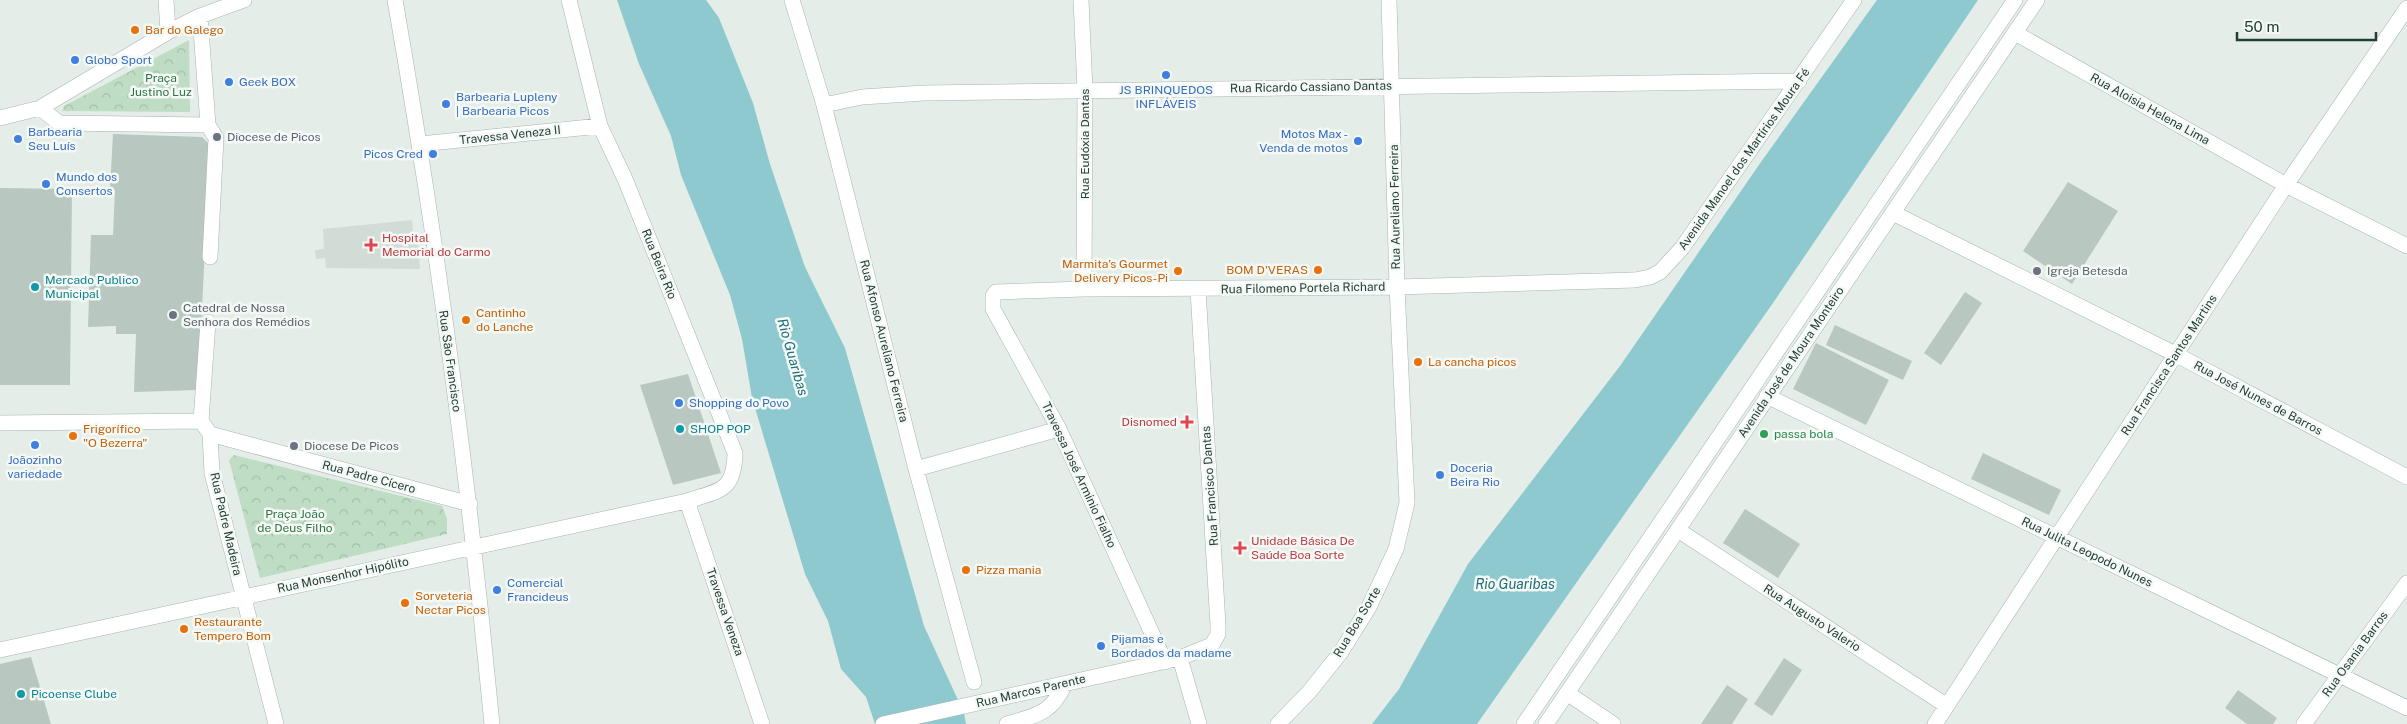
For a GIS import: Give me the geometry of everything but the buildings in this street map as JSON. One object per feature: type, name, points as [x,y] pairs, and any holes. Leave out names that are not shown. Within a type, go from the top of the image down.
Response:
[{"type":"street","points":[[166,0],[168,32]]},
{"type":"street","points":[[0,118],[40,108],[168,32],[200,16],[244,0]]},
{"type":"street","name":"Rua São Francisco","points":[[395,0],[420,144],[470,504],[492,724]]},
{"type":"street","name":"Rua Beira Rio","points":[[569,0],[600,126],[625,179],[735,453],[734,472],[728,485],[715,492],[687,501]]},
{"type":"street","name":"Rua Afonso Aureliano Ferreira","points":[[792,0],[824,105],[916,469],[974,682]]},
{"type":"street","name":"Rua Eudóxia Dantas","points":[[1081,0],[1085,90],[1084,289]]},
{"type":"street","name":"Rua Aureliano Ferreira","points":[[1389,0],[1397,287],[1407,503]]},
{"type":"street","name":"Avenida Manoel dos Martírios Moura Fé","points":[[1610,282],[1650,277],[1668,264],[1799,81],[1854,0]]},
{"type":"street","name":"Avenida José de Moura Monteiro","points":[[1524,724],[2015,0]]},
{"type":"street","name":"Avenida José de Moura Monteiro","points":[[1546,724],[1678,530],[1766,396],[2037,0]]},
{"type":"street","name":"Rua Francisca Santos Martins","points":[[1935,724],[2286,185],[2407,8]]},
{"type":"street","points":[[200,16],[208,126],[216,138],[210,257]]},
{"type":"street","name":"Rua Aloisia Helena Lima","points":[[2015,33],[2286,185],[2407,246]]},
{"type":"street","name":"Rua Ricardo Cassiano Dantas","points":[[824,105],[892,94],[1392,85],[1799,81]]},
{"type":"street","points":[[40,108],[59,123],[208,126]]},
{"type":"street","name":"Travessa Veneza II","points":[[420,144],[600,126]]},
{"type":"street","name":"Rua José Nunes de Barros","points":[[1893,213],[2175,354],[2407,478]]},
{"type":"street","name":"Rua Filomeno Portela Richard","points":[[996,292],[1084,289],[1198,290],[1610,282]]},
{"type":"street","name":"Rua Francisco Dantas","points":[[1172,660],[1212,646],[1218,634],[1198,290]]},
{"type":"street","name":"Travessa José Arminio Fialho","points":[[996,292],[993,296],[993,309],[1059,429],[1172,660],[1199,724]]},
{"type":"street","points":[[208,322],[201,421],[210,434]]},
{"type":"street","name":"Rua Julita Leopodo Nunes","points":[[1766,396],[2407,708]]},
{"type":"street","points":[[0,423],[201,421]]},
{"type":"street","points":[[916,469],[1059,429]]},
{"type":"street","name":"Rua Padre Cícero","points":[[210,434],[470,504]]},
{"type":"street","name":"Rua Padre Madeira","points":[[210,434],[212,473],[276,724]]},
{"type":"street","name":"Rua Monsenhor Hipólito","points":[[0,650],[687,501]]},
{"type":"street","name":"Travessa Veneza","points":[[687,501],[762,724]]},
{"type":"street","name":"Rua Boa Sorte","points":[[1278,724],[1309,692],[1341,652],[1369,607],[1396,549],[1407,503]]},
{"type":"street","name":"Rua Augusto Valerio","points":[[1678,530],[1947,706]]},
{"type":"street","name":"Rua Osania Barros","points":[[2304,724],[2407,584]]},
{"type":"street","name":"Rua Marcos Parente","points":[[883,724],[1172,660]]},
{"type":"street","points":[[1007,724],[1042,714],[1057,700],[1065,684]]},
{"type":"street","points":[[1568,693],[1613,724]]},
{"type":"shaded area","name":"Hospital Memorial do Carmo","points":[[412,220],[414,241],[418,241],[420,269],[326,268],[325,258],[316,259],[315,250],[324,249],[323,229]]},
{"type":"green space","name":"Praça Justino Luz","points":[[189,40],[190,112],[62,111],[64,106]]},
{"type":"green space","name":"Praça João de Deus Filho","points":[[234,455],[442,506],[447,519],[447,534],[260,578],[229,460]]},
{"type":"water","name":"Rio Guaribas","points":[[617,0],[706,0],[719,18],[753,103],[770,164],[805,267],[845,348],[924,626],[964,713],[966,724],[875,724],[866,697],[841,669],[828,621],[805,574],[752,398],[742,339],[730,295],[681,175],[671,136],[639,64]]},
{"type":"water","name":"Rio Guaribas","points":[[1877,0],[1978,0],[1773,303],[1477,724],[1372,724],[1399,689],[1468,564],[1620,366],[1761,162]]},
{"type":"place","name":"Bar do Galego","points":[[135,30]]},
{"type":"place","name":"Globo Sport","points":[[75,60]]},
{"type":"place","name":"JS BRINQUEDOS INFLÁVEIS","points":[[1166,75]]},
{"type":"place","name":"Geek BOX","points":[[229,82]]},
{"type":"place","name":"Barbearia Lupleny | Barbearia Picos","points":[[446,104]]},
{"type":"place","name":"Diocese de Picos","points":[[217,137]]},
{"type":"place","name":"Barbearia Seu Luís","points":[[18,139]]},
{"type":"place","name":"Motos Max - Venda de motos","points":[[1358,141]]},
{"type":"place","name":"Picos Cred","points":[[433,154]]},
{"type":"place","name":"Mundo dos Consertos","points":[[46,184]]},
{"type":"place","name":"Hospital Memorial do Carmo","points":[[371,245]]},
{"type":"place","name":"BOM D'VERAS","points":[[1318,270]]},
{"type":"place","name":"Marmita’s Gourmet Delivery Picos-Pi","points":[[1178,271]]},
{"type":"place","name":"Igreja Betesda","points":[[2037,271]]},
{"type":"place","name":"Mercado Publico Municipal","points":[[35,287]]},
{"type":"place","name":"Catedral de Nossa Senhora dos Remédios","points":[[173,315]]},
{"type":"place","name":"Cantinho do Lanche","points":[[466,320]]},
{"type":"place","name":"La cancha picos","points":[[1418,362]]},
{"type":"place","name":"Shopping do Povo","points":[[679,403]]},
{"type":"place","name":"Disnomed","points":[[1187,422]]},
{"type":"place","name":"SHOP POP","points":[[680,429]]},
{"type":"place","name":"passa bola","points":[[1764,434]]},
{"type":"place","name":"Frigorífico \"O Bezerra\"","points":[[73,436]]},
{"type":"place","name":"Joãozinho variedade","points":[[35,445]]},
{"type":"place","name":"Diocese De Picos","points":[[294,446]]},
{"type":"place","name":"Doceria Beira Rio","points":[[1440,475]]},
{"type":"place","name":"Unidade Básica De Saúde Boa Sorte","points":[[1240,548]]},
{"type":"place","name":"Pizza mania","points":[[966,570]]},
{"type":"place","name":"Comercial Francideus","points":[[497,590]]},
{"type":"place","name":"Sorveteria Nectar Picos","points":[[405,603]]},
{"type":"place","name":"Restaurante Tempero Bom","points":[[184,629]]},
{"type":"place","name":"Pijamas e Bordados da madame","points":[[1101,646]]},
{"type":"place","name":"Picoense Clube","points":[[21,694]]}]
